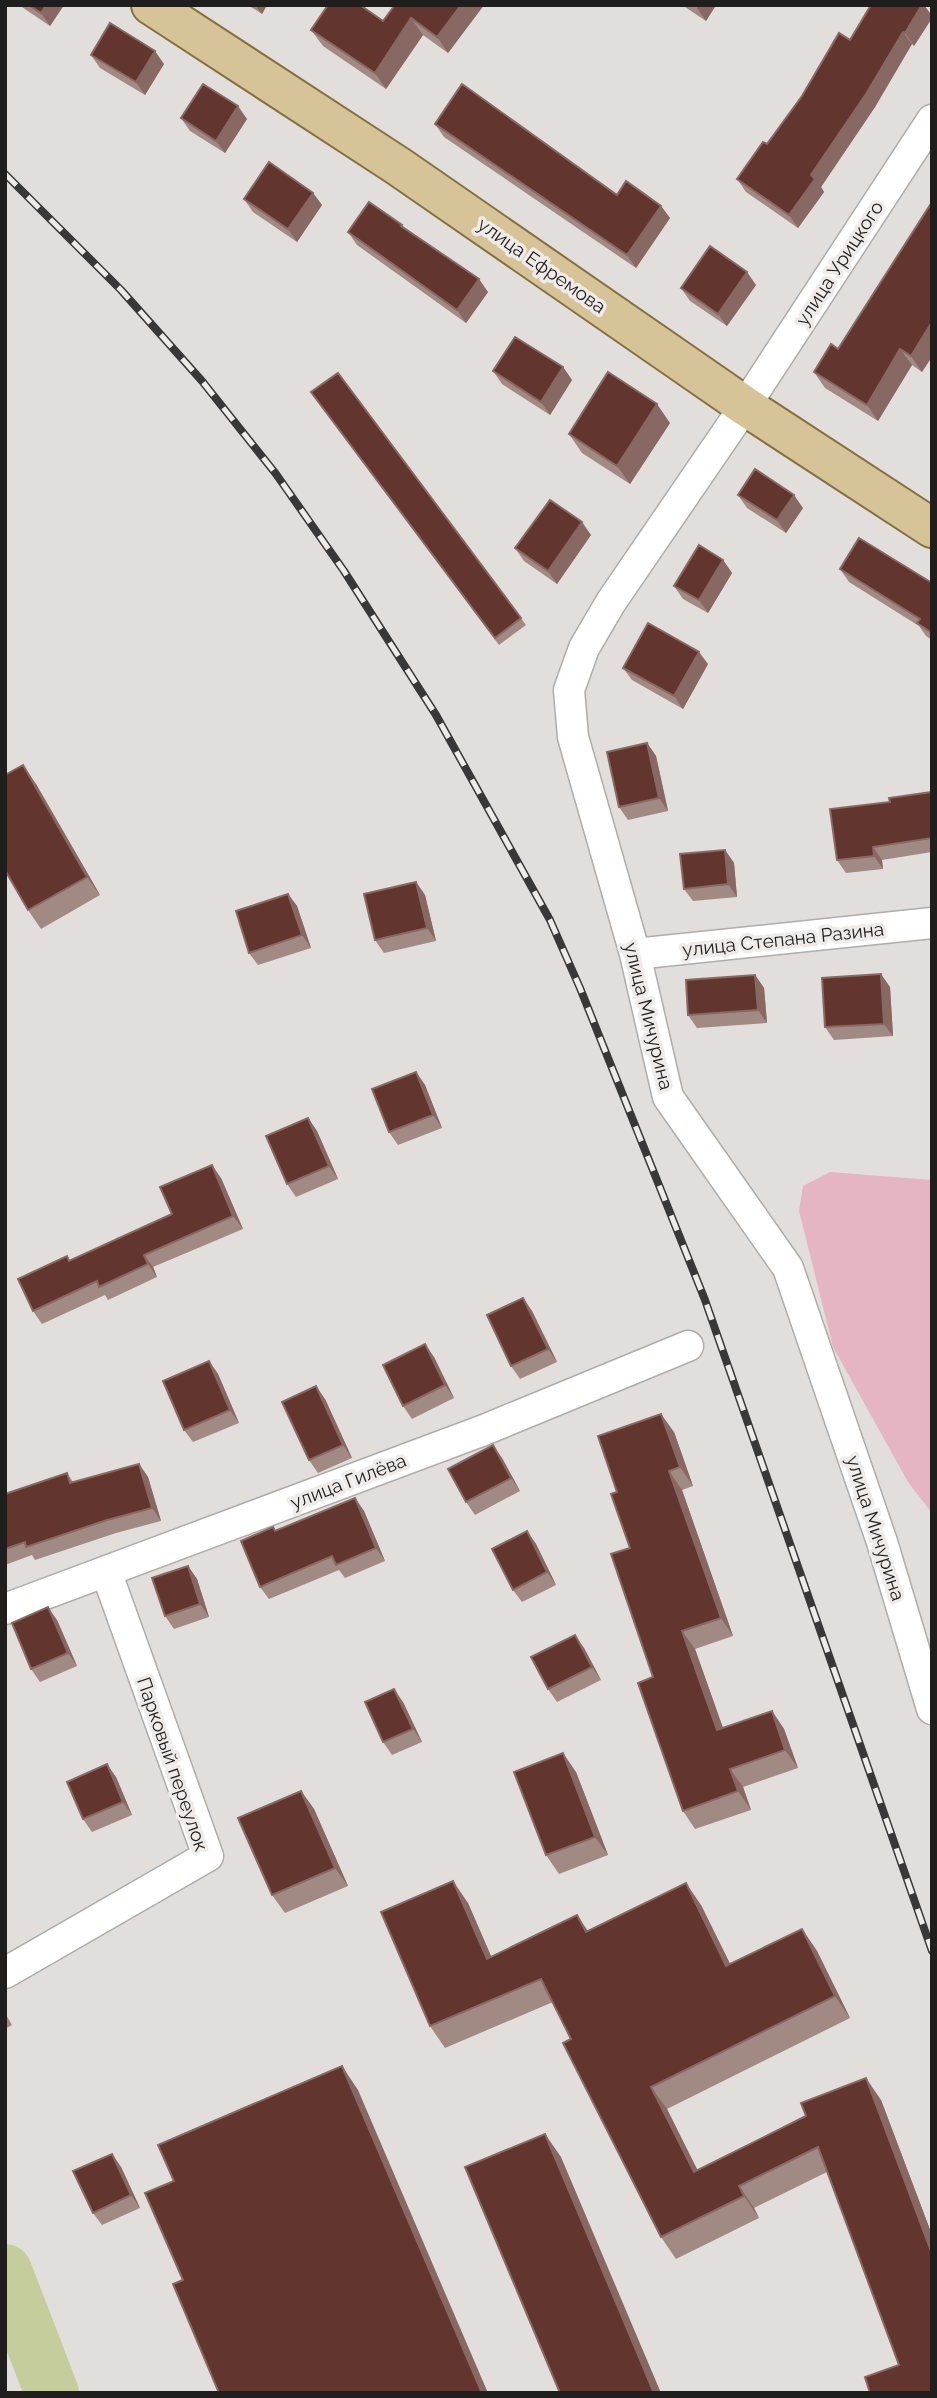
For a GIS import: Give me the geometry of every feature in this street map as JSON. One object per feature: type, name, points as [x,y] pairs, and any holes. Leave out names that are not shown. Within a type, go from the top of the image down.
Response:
[{"type":"main road","name":"улица Ефремова","points":[[151,5],[398,166],[746,406],[932,528]]},
{"type":"street","name":"улица Урицкого","points":[[746,406],[932,120]]},
{"type":"street","name":"улица Мичурина","points":[[746,406],[611,602],[584,648],[569,690],[573,737],[635,954],[668,1097],[788,1268],[882,1542],[932,1709]]},
{"type":"street","name":"улица Степана Разина","points":[[635,954],[932,923]]},
{"type":"street","name":"улица Гилёва","points":[[5,1609],[484,1430],[688,1346]]},
{"type":"street","name":"Парковый переулок","points":[[5,1973],[208,1856],[106,1571]]},
{"type":"shaded area","points":[[830,1172],[932,1180],[932,1513],[908,1482],[833,1347],[799,1211],[803,1186]]},
{"type":"building","points":[[29,5],[46,5],[41,13]]},
{"type":"building","points":[[328,5],[360,5],[383,21],[395,5],[461,5],[437,37],[411,18],[375,73],[311,30]]},
{"type":"building","points":[[871,5],[922,5],[811,175],[815,179],[789,215],[737,179],[763,142],[767,144],[802,96],[839,33],[850,40]]},
{"type":"building","points":[[110,23],[155,51],[136,82],[91,55]]},
{"type":"building","points":[[203,84],[238,106],[216,141],[181,118]]},
{"type":"building","points":[[462,84],[617,195],[626,181],[661,206],[627,255],[435,124]]},
{"type":"building","points":[[269,162],[313,193],[288,229],[244,199]]},
{"type":"building","points":[[369,202],[479,279],[457,310],[348,232]]},
{"type":"building","points":[[932,202],[932,322],[911,356],[900,349],[867,405],[814,372],[831,344],[838,349]]},
{"type":"building","points":[[710,246],[747,272],[718,314],[681,288]]},
{"type":"building","points":[[515,337],[563,367],[541,402],[493,371]]},
{"type":"building","points":[[608,372],[657,404],[617,466],[569,434]]},
{"type":"building","points":[[338,373],[521,618],[495,638],[311,392]]},
{"type":"building","points":[[755,469],[794,495],[777,520],[738,495]]},
{"type":"building","points":[[550,500],[582,522],[548,571],[515,548]]},
{"type":"building","points":[[859,538],[932,583],[932,633],[917,623],[920,619],[840,569]]},
{"type":"building","points":[[699,545],[723,560],[699,600],[674,586]]},
{"type":"building","points":[[648,623],[699,652],[674,696],[623,668]]},
{"type":"building","points":[[647,743],[659,798],[619,807],[607,752]]},
{"type":"building","points":[[23,765],[87,877],[28,910],[5,870],[5,775]]},
{"type":"building","points":[[932,792],[932,838],[873,847],[874,856],[837,860],[830,809],[890,802],[889,798]]},
{"type":"building","points":[[725,850],[728,884],[684,889],[680,854]]},
{"type":"building","points":[[416,882],[427,928],[375,940],[364,894]]},
{"type":"building","points":[[288,894],[302,935],[249,953],[236,911]]},
{"type":"building","points":[[881,974],[884,1024],[825,1027],[822,978]]},
{"type":"building","points":[[755,975],[758,1010],[688,1015],[686,980]]},
{"type":"building","points":[[416,1072],[433,1115],[389,1132],[372,1089]]},
{"type":"building","points":[[308,1118],[329,1166],[287,1184],[266,1136]]},
{"type":"building","points":[[212,1165],[233,1216],[144,1255],[148,1264],[99,1287],[97,1281],[33,1311],[18,1279],[67,1256],[69,1261],[172,1214],[160,1187]]},
{"type":"building","points":[[523,1298],[548,1349],[511,1366],[487,1315]]},
{"type":"building","points":[[425,1344],[445,1385],[403,1406],[383,1365]]},
{"type":"building","points":[[209,1361],[230,1410],[184,1430],[163,1381]]},
{"type":"building","points":[[316,1386],[343,1445],[309,1460],[282,1402]]},
{"type":"building","points":[[661,1414],[680,1467],[669,1471],[721,1618],[682,1631],[717,1730],[772,1711],[785,1750],[730,1769],[738,1791],[683,1811],[638,1683],[653,1677],[611,1554],[630,1548],[611,1494],[617,1492],[598,1436]]},
{"type":"building","points":[[493,1445],[511,1478],[466,1502],[448,1469]]},
{"type":"building","points":[[139,1464],[152,1508],[26,1547],[25,1542],[5,1549],[5,1494],[67,1473],[70,1483]]},
{"type":"building","points":[[355,1498],[376,1548],[336,1565],[332,1556],[260,1587],[241,1541],[273,1527],[275,1531]]},
{"type":"building","points":[[527,1531],[547,1572],[513,1590],[492,1549]]},
{"type":"building","points":[[188,1566],[200,1604],[165,1616],[152,1578]]},
{"type":"building","points":[[48,1607],[68,1653],[31,1669],[12,1623]]},
{"type":"building","points":[[575,1635],[592,1667],[548,1689],[531,1657]]},
{"type":"building","points":[[394,1689],[413,1729],[383,1742],[365,1702]]},
{"type":"building","points":[[563,1753],[595,1837],[546,1855],[514,1772]]},
{"type":"building","points":[[107,1764],[123,1802],[83,1819],[67,1782]]},
{"type":"building","points":[[301,1791],[335,1868],[272,1895],[238,1818]]},
{"type":"building","points":[[453,1881],[487,1959],[577,1915],[586,1932],[686,1883],[726,1966],[802,1929],[835,1996],[651,2087],[694,2172],[806,2116],[801,2103],[866,2078],[932,2254],[932,2393],[870,2393],[865,2377],[899,2365],[818,2147],[739,2186],[744,2196],[661,2237],[563,2043],[571,2039],[541,1979],[430,2026],[381,1912]]},
{"type":"building","points":[[342,2066],[482,2393],[219,2393],[173,2284],[183,2280],[145,2193],[174,2181],[158,2145]]},
{"type":"building","points":[[545,2134],[654,2393],[560,2393],[465,2167]]},
{"type":"building","points":[[112,2154],[131,2195],[93,2213],[73,2171]]},
{"type":"waterway","points":[[5,2271],[52,2393]]},
{"type":"railway","points":[[5,174],[121,290],[202,381],[276,474],[344,571],[436,715],[550,920],[705,1300],[932,1951]]}]
